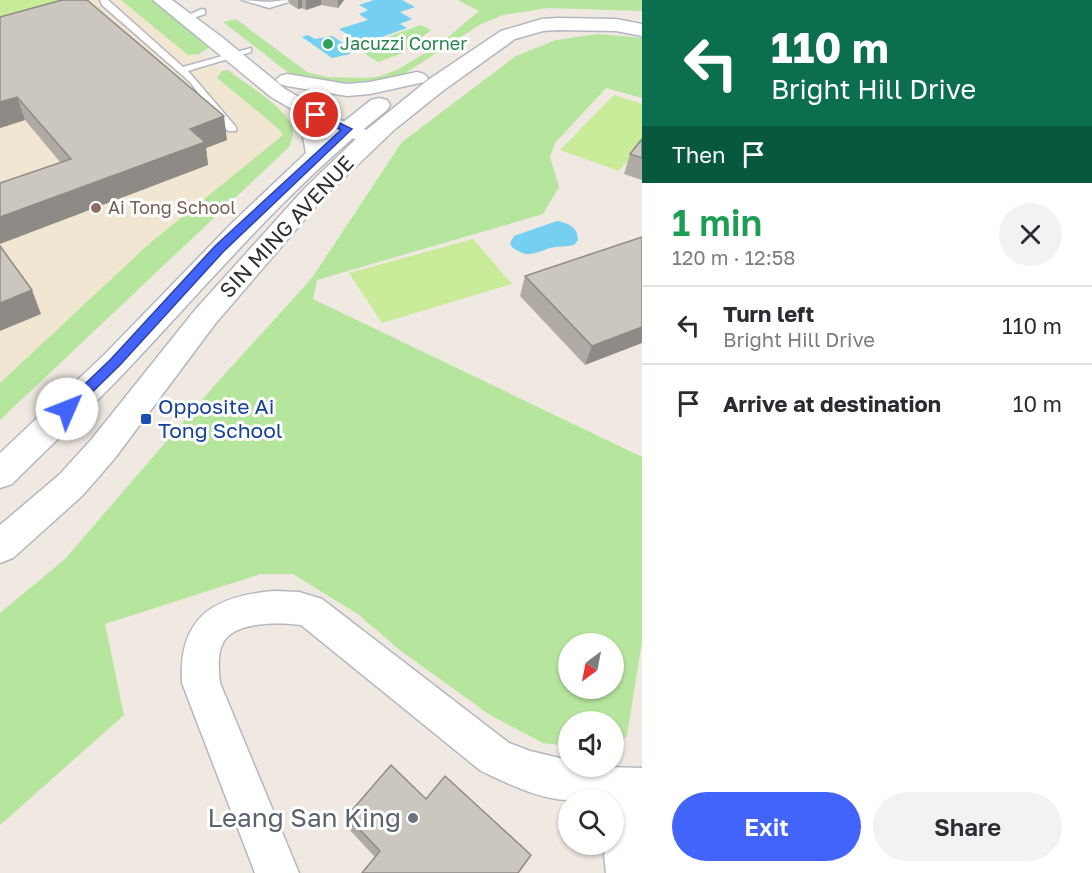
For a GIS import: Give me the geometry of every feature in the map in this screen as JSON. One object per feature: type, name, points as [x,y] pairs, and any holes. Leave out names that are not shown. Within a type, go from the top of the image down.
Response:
[{"type":"main road","name":"SIN MING AVENUE","points":[[0,547],[71,485],[103,449],[205,316],[314,193],[367,127],[417,78],[491,28],[525,17],[580,13],[614,14],[642,19]]},
{"type":"main road","name":"SIN MING AVENUE","points":[[0,474],[115,362],[219,249],[318,156],[436,85],[508,35],[542,25],[558,24],[616,25],[642,30]]},
{"type":"main road","points":[[287,80],[347,90],[370,88],[417,78]]},
{"type":"main road","points":[[303,109],[312,126],[318,156]]},
{"type":"street","points":[[161,0],[191,10],[239,52],[278,93],[303,109],[367,127]]},
{"type":"street","points":[[239,52],[367,127]]},
{"type":"street","points":[[277,873],[201,683],[199,666],[207,637],[214,626],[240,614],[288,606],[310,611],[495,757],[514,767],[551,778],[642,789],[625,855],[628,873]]},
{"type":"lane","points":[[104,0],[193,80],[232,129]]},
{"type":"lane","points":[[246,0],[269,5],[285,2]]},
{"type":"lane","points":[[182,70],[239,52]]},
{"type":"shaded area","name":"Ai Tong School","points":[[0,0],[130,0],[222,71],[289,130],[150,243],[0,383]]},
{"type":"green space","points":[[0,0],[81,0],[0,28]]},
{"type":"green space","points":[[121,0],[159,0],[216,43],[199,54],[188,55]]},
{"type":"green space","points":[[458,0],[642,0],[642,11],[548,8],[503,15],[481,24],[404,74],[377,82],[329,82],[290,74],[223,22],[236,19],[307,72],[327,77],[377,77],[397,70],[440,44],[479,11]]},
{"type":"green space","points":[[421,25],[431,30],[403,53],[378,62],[356,48]]},
{"type":"green space","points":[[598,34],[642,38],[642,98],[606,88],[555,143],[550,157],[559,187],[543,214],[317,280],[313,299],[642,457],[642,641],[627,736],[624,739],[624,711],[558,711],[558,745],[543,743],[490,715],[401,651],[359,615],[293,574],[261,574],[105,624],[124,715],[0,825],[0,613],[65,559],[215,385],[312,278],[402,142],[516,56],[556,40]]},
{"type":"green space","points":[[228,70],[275,105],[290,121],[293,136],[289,147],[0,420],[0,383],[150,243],[283,135],[279,129],[217,78],[222,71]]},
{"type":"green space","points":[[614,95],[642,104],[642,145],[619,171],[560,150]]},
{"type":"green space","points":[[473,239],[512,284],[382,323],[349,273]]},
{"type":"water","points":[[374,0],[402,0],[415,7],[400,12],[412,19],[400,24],[407,28],[362,44],[339,29],[368,20],[359,14],[368,10],[359,5]]},
{"type":"water","name":"Jacuzzi Corner","points":[[308,35],[315,39],[332,36],[351,48],[346,50],[350,54],[332,58],[302,37]]},
{"type":"water","points":[[557,221],[568,224],[574,229],[578,240],[574,245],[553,247],[531,254],[522,253],[512,247],[510,243],[514,236]]},
{"type":"building","points":[[62,0],[87,0],[224,116],[190,129],[205,142],[0,217],[0,183],[71,159],[17,97],[0,102],[0,17]]},
{"type":"building","points":[[642,139],[642,158],[630,154]]},
{"type":"building","points":[[642,237],[642,327],[592,346],[525,276]]},
{"type":"building","points":[[0,246],[32,290],[0,303]]},
{"type":"building","name":"Leang San King","points":[[391,765],[426,799],[445,776],[531,855],[518,873],[362,873],[380,851],[347,816]]},
{"type":"place","name":"Jacuzzi Corner","points":[[328,44]]},
{"type":"place","name":"Ai Tong School","points":[[96,208]]},
{"type":"place","name":"Opposite Ai Tong School","points":[[146,419]]},
{"type":"place","name":"Leang San King","points":[[413,818]]},
{"type":"route","points":[[67,409],[115,362],[219,249],[347,129],[316,115]]}]
